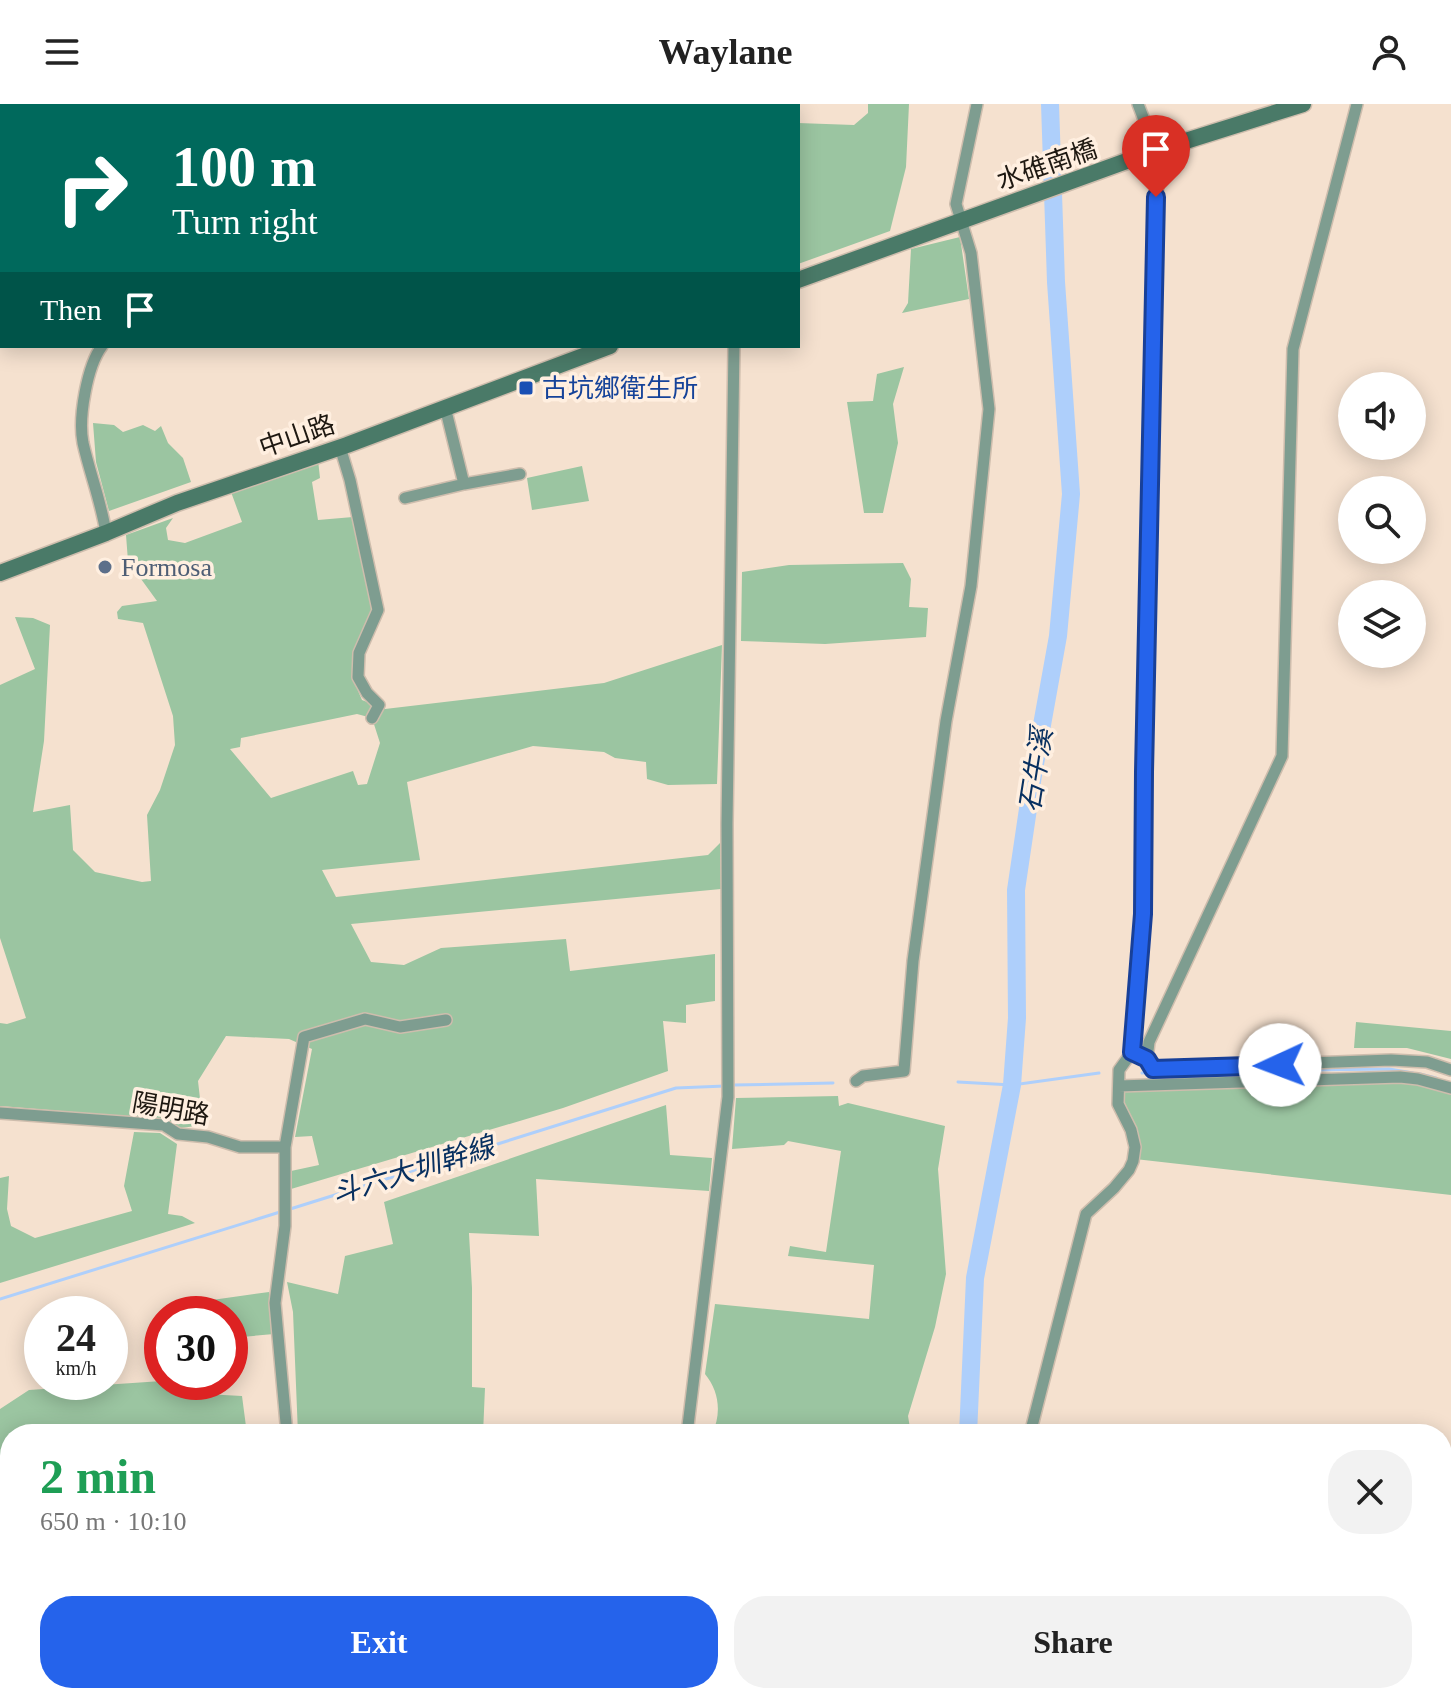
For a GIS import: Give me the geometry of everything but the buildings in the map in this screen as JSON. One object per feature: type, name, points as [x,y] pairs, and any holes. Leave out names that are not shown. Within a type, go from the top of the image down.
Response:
[{"type":"main road","name":"水碓南橋","points":[[962,219],[1297,105]]},
{"type":"main road","points":[[800,279],[870,256],[962,219]]},
{"type":"main road","name":"中山路","points":[[0,573],[177,503],[340,447],[605,348]]},
{"type":"street","points":[[856,1081],[863,1076],[904,1071],[915,945],[946,721],[971,586],[989,409],[971,253],[956,204],[977,104]]},
{"type":"street","points":[[1033,1424],[1086,1214],[1129,1170],[1135,1147],[1131,1130],[1118,1104],[1119,1070],[1130,1054],[1143,914],[1156,213],[1162,167],[1152,153],[1138,104]]},
{"type":"street","points":[[1357,104],[1293,349],[1282,756],[1149,1042],[1147,1059],[1153,1069],[1391,1060],[1427,1062],[1451,1070]]},
{"type":"street","points":[[101,348],[91,368],[84,397],[83,440],[101,501],[106,533]]},
{"type":"street","points":[[688,1424],[728,1097],[727,824],[734,348]]},
{"type":"street","points":[[445,407],[464,484]]},
{"type":"street","points":[[340,447],[378,610],[359,653],[358,677],[379,705],[372,718]]},
{"type":"street","points":[[405,498],[520,474]]},
{"type":"street","points":[[286,1424],[275,1303],[285,1226],[285,1147],[304,1037],[365,1019],[400,1027],[446,1020]]},
{"type":"street","points":[[1130,1054],[1147,1059]]},
{"type":"street","points":[[1119,1086],[1400,1077],[1451,1088]]},
{"type":"street","name":"陽明路","points":[[0,1113],[164,1125],[178,1134],[208,1137],[240,1147],[285,1147]]},
{"type":"green space","points":[[868,104],[909,104],[906,167],[890,231],[800,263],[800,123],[854,125],[868,113]]},
{"type":"green space","points":[[960,237],[969,299],[902,313],[908,303],[911,249]]},
{"type":"green space","points":[[904,367],[893,404],[898,443],[883,513],[864,513],[847,402],[873,401],[877,374]]},
{"type":"green space","points":[[93,423],[114,425],[123,432],[143,425],[155,431],[161,426],[168,443],[183,458],[191,482],[109,511],[96,462]]},
{"type":"green space","points":[[318,460],[320,478],[312,482],[318,520],[353,517],[372,610],[354,653],[353,679],[362,700],[385,709],[604,683],[722,645],[717,784],[668,785],[647,779],[646,762],[615,758],[604,752],[533,746],[407,782],[420,860],[322,870],[336,897],[708,855],[720,843],[721,889],[351,924],[371,962],[404,965],[441,948],[566,939],[570,971],[715,954],[715,1001],[686,1005],[686,1023],[663,1021],[668,1071],[563,1108],[291,1189],[291,1171],[319,1165],[312,1136],[295,1137],[312,1049],[289,1039],[226,1036],[198,1081],[203,1125],[181,1128],[160,1119],[0,1106],[0,1023],[26,1018],[0,938],[0,685],[35,669],[15,617],[33,618],[50,625],[44,741],[33,812],[70,805],[73,850],[95,872],[142,882],[151,881],[147,815],[160,790],[175,745],[173,716],[143,623],[118,619],[117,612],[122,606],[157,601],[128,561],[126,535],[173,518],[166,528],[168,540],[185,543],[242,522],[231,492]],"holes":[[[357,714],[372,718],[380,743],[367,784],[358,785],[353,771],[271,798],[230,749],[240,747],[241,738]]]},
{"type":"green space","points":[[582,466],[589,501],[532,510],[527,478]]},
{"type":"green space","points":[[903,563],[911,579],[909,607],[928,608],[926,637],[825,644],[741,641],[742,572],[789,565]]},
{"type":"green space","points":[[1356,1022],[1451,1031],[1451,1059],[1407,1048],[1354,1048]]},
{"type":"green space","points":[[1394,1081],[1426,1085],[1451,1093],[1451,1195],[1135,1159],[1130,1122],[1116,1104],[1119,1087],[1256,1087]]},
{"type":"green space","points":[[838,1096],[839,1106],[848,1103],[945,1126],[938,1169],[946,1274],[935,1327],[908,1416],[909,1424],[715,1424],[718,1402],[705,1374],[715,1304],[869,1319],[874,1265],[788,1256],[790,1246],[826,1252],[841,1151],[788,1141],[784,1145],[732,1149],[736,1098]]},
{"type":"green space","points":[[666,1105],[670,1155],[712,1158],[709,1191],[536,1179],[539,1236],[469,1233],[472,1387],[485,1388],[483,1424],[298,1424],[293,1312],[287,1282],[338,1294],[345,1256],[393,1244],[384,1202]]},
{"type":"green space","points":[[134,1132],[160,1133],[177,1144],[168,1214],[182,1216],[195,1223],[0,1283],[0,1178],[9,1176],[7,1209],[11,1226],[35,1238],[132,1211],[124,1186]]},
{"type":"green space","points":[[269,1292],[274,1334],[248,1336],[248,1296],[240,1296]]},
{"type":"green space","points":[[144,1382],[144,1400],[243,1400],[246,1424],[0,1424],[0,1409],[24,1393],[24,1400],[128,1400],[128,1383]]},
{"type":"waterway","name":"石牛溪","points":[[968,1424],[975,1278],[1012,1085],[1017,1018],[1016,890],[1058,636],[1071,494],[1056,282],[1050,104]]},
{"type":"waterway","name":"斗六大圳幹線","points":[[1241,1071],[1389,1069],[1413,1073]]},
{"type":"waterway","name":"斗六大圳幹線","points":[[1142,1073],[1153,1072]]},
{"type":"waterway","name":"斗六大圳幹線","points":[[958,1082],[1012,1085],[1099,1073]]},
{"type":"waterway","name":"斗六大圳幹線","points":[[1420,1074],[1436,1078]]},
{"type":"waterway","name":"斗六大圳幹線","points":[[733,1085],[833,1083]]},
{"type":"waterway","name":"斗六大圳幹線","points":[[287,1210],[676,1088],[725,1086]]},
{"type":"waterway","name":"斗六大圳幹線","points":[[0,1299],[280,1212]]},
{"type":"place","name":"古坑鄉衛生所","points":[[526,388]]},
{"type":"place","name":"Formosa","points":[[105,567]]},
{"type":"route","points":[[1156,197],[1143,914],[1132,1052],[1147,1059],[1153,1069],[1280,1065]]}]
